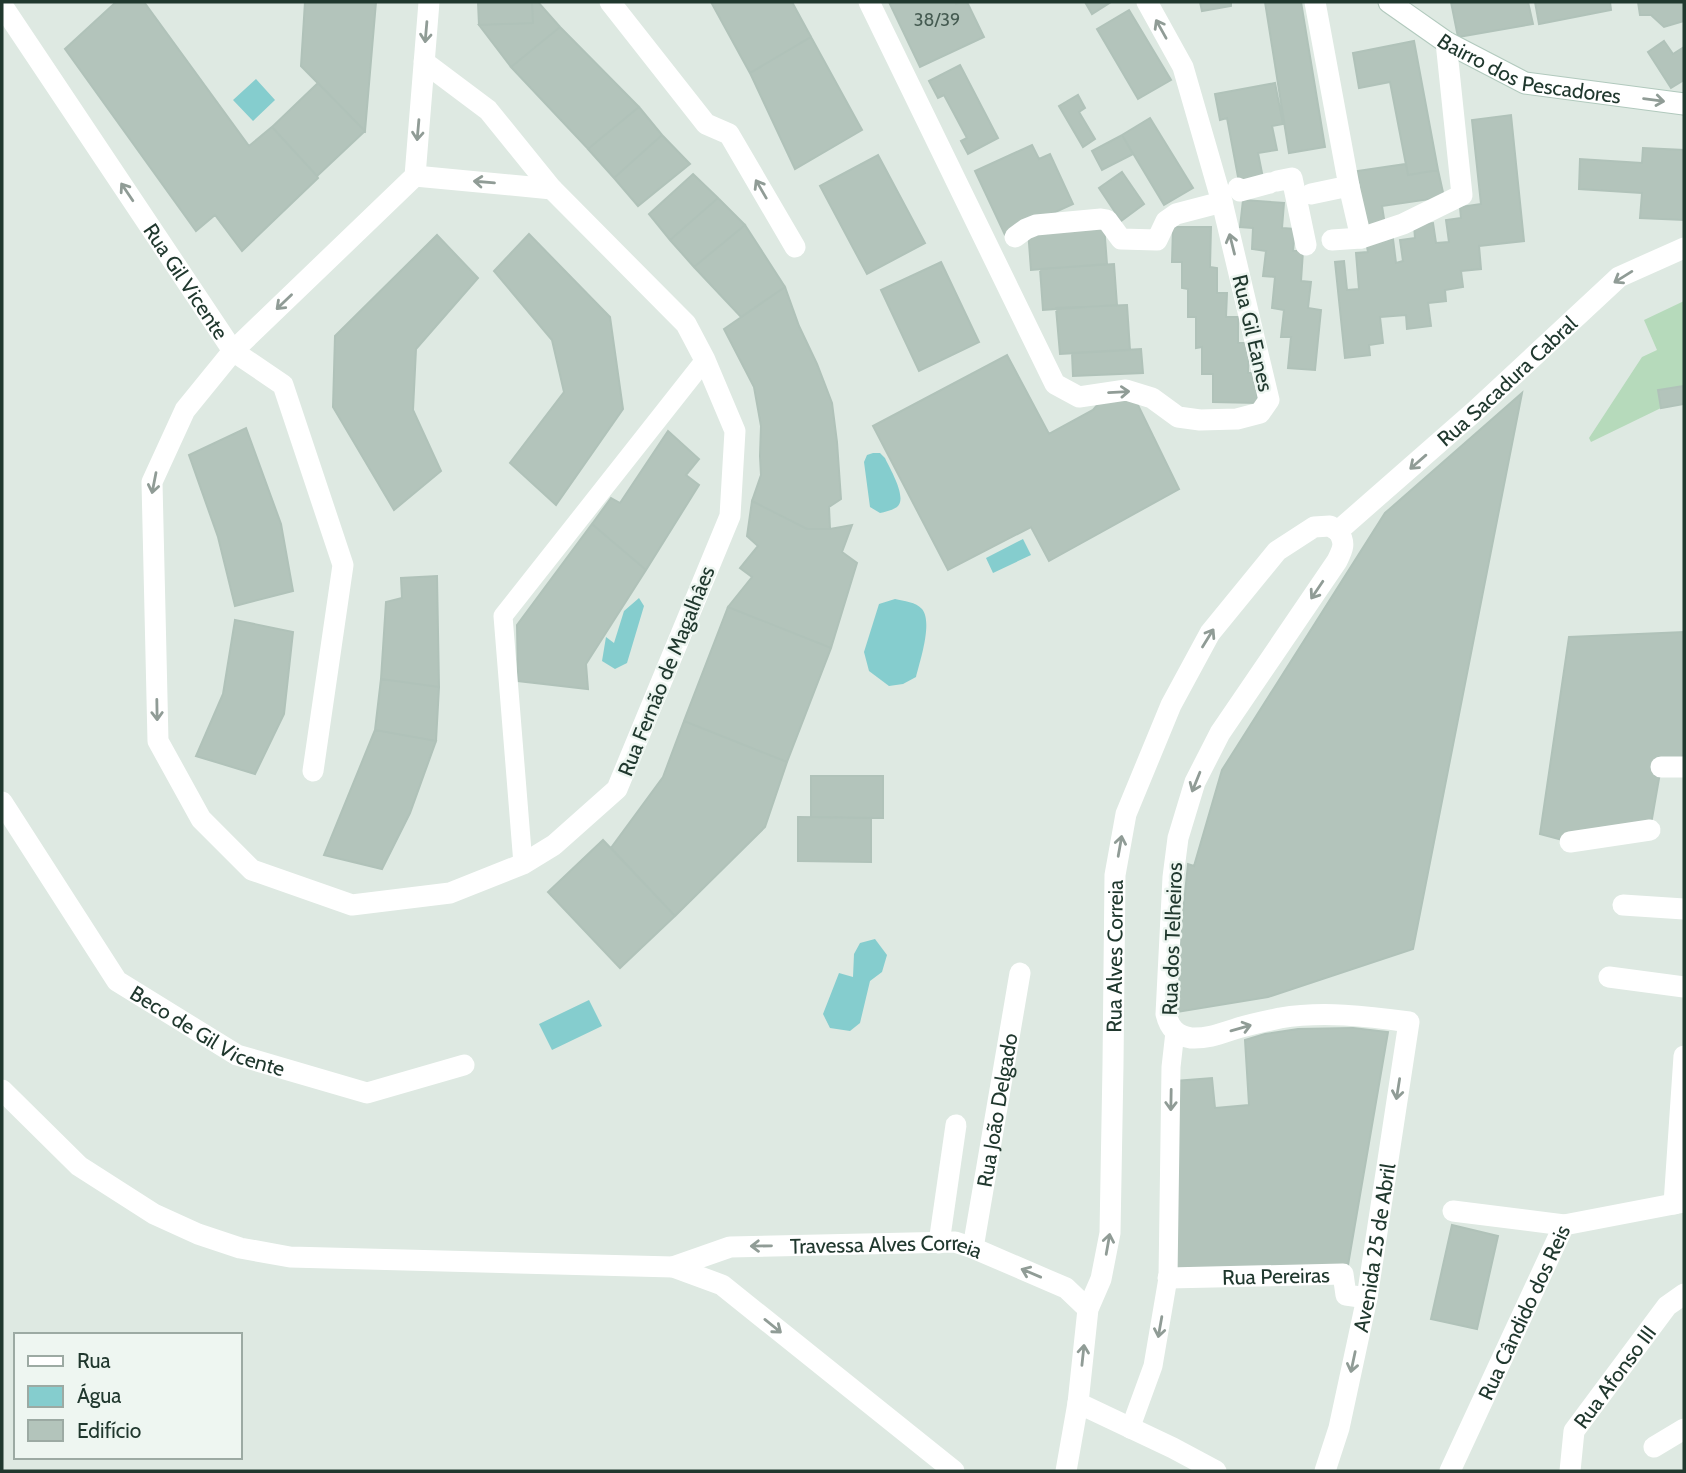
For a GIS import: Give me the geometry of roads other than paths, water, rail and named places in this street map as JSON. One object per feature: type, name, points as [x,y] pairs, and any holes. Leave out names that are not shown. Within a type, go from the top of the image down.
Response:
[{"type":"street","points":[[429,2],[415,176],[552,189]]},
{"type":"street","points":[[610,2],[706,124],[729,134],[794,246]]},
{"type":"street","name":"Rua Gil Eanes","points":[[869,2],[1055,384],[1079,397],[1126,390],[1152,398],[1178,417],[1200,420],[1237,419],[1260,413],[1269,400],[1222,202],[1183,67],[1147,2]]},
{"type":"street","points":[[1315,2],[1361,238]]},
{"type":"street","name":"Bairro dos Pescadores","points":[[1389,2],[1446,42],[1525,83],[1684,104]]},
{"type":"street","name":"Rua Gil Vicente","points":[[2,5],[233,351],[283,385],[343,565],[313,771]]},
{"type":"street","points":[[1332,240],[1361,238],[1403,224],[1462,195],[1446,42]]},
{"type":"street","name":"Rua Fernão de Magalhâes","points":[[415,176],[233,351],[185,410],[152,482],[158,741],[201,819],[252,870],[352,905],[450,893],[523,864],[554,845],[617,789],[730,516],[735,431],[705,360],[686,324],[552,189],[488,110],[424,62]]},
{"type":"street","points":[[1238,188],[1240,191],[1292,178],[1306,245]]},
{"type":"street","points":[[1311,194],[1349,186]]},
{"type":"street","points":[[1016,237],[1036,225],[1101,219],[1107,220],[1121,239],[1157,240],[1166,221],[1176,214],[1222,202]]},
{"type":"street","name":"Rua Sacadura Cabral","points":[[1338,531],[1475,411],[1619,277],[1684,248]]},
{"type":"street","name":"Rua Alves Correia","points":[[1066,1471],[1078,1403],[1088,1309],[1101,1279],[1110,1233],[1115,875],[1126,814],[1171,705],[1210,633],[1277,551],[1314,527],[1330,526],[1338,531]]},
{"type":"street","name":"Rua dos Telheiros","points":[[1175,1032],[1168,1025],[1166,1014],[1173,877],[1178,838],[1195,782],[1220,733],[1337,561],[1344,547],[1338,531]]},
{"type":"street","points":[[1661,767],[1684,767]]},
{"type":"street","name":"Beco de Gil Vicente","points":[[2,802],[117,981],[237,1055],[367,1093],[464,1065]]},
{"type":"street","points":[[1570,842],[1650,830]]},
{"type":"street","points":[[1623,905],[1684,909]]},
{"type":"street","name":"Rua João Delgado","points":[[973,1248],[1020,974]]},
{"type":"street","points":[[1609,977],[1684,987]]},
{"type":"street","name":"Avenida 25 de Abril","points":[[1175,1032],[1187,1038],[1205,1038],[1260,1023],[1304,1015],[1409,1022],[1367,1298],[1339,1429],[1325,1471]]},
{"type":"street","points":[[1679,1203],[1684,1056]]},
{"type":"street","points":[[2,1090],[79,1166],[154,1214],[198,1234],[240,1248],[290,1257],[673,1267],[722,1285],[954,1471]]},
{"type":"street","points":[[939,1243],[956,1125]]},
{"type":"street","name":"Rua Cândido dos Reis","points":[[1450,1471],[1564,1225],[1679,1203]]},
{"type":"street","points":[[1453,1211],[1564,1225]]},
{"type":"street","name":"Travessa Alves Correia","points":[[673,1267],[730,1247],[955,1242],[1066,1288],[1088,1309]]},
{"type":"street","points":[[718,1251],[712,1261],[712,1269],[722,1285]]},
{"type":"street","name":"Rua Pereiras","points":[[1168,1278],[1343,1274],[1346,1295],[1367,1298]]},
{"type":"street","name":"Rua Afonso III","points":[[1570,1471],[1574,1432],[1667,1306],[1684,1294]]},
{"type":"street","points":[[1078,1403],[1216,1471]]},
{"type":"street","points":[[1654,1447],[1684,1429]]},
{"type":"lane","points":[[523,864],[503,616],[705,360]]},
{"type":"lane","name":"Rua dos Telheiros","points":[[1130,1429],[1153,1366],[1168,1278],[1171,1067],[1175,1032]]},
{"type":"water","points":[[256,79],[275,100],[253,121],[233,100]]},
{"type":"water","points":[[880,453],[885,458],[897,483],[900,497],[897,507],[880,513],[870,507],[864,462],[867,455]]},
{"type":"water","points":[[1023,539],[1031,555],[993,573],[986,558]]},
{"type":"water","points":[[639,598],[644,606],[627,663],[615,669],[602,661],[606,637],[614,643],[624,611]]},
{"type":"water","points":[[895,599],[913,603],[922,609],[926,632],[916,677],[903,684],[889,686],[869,671],[864,652],[879,604]]},
{"type":"water","points":[[875,939],[887,955],[882,972],[870,981],[860,1023],[850,1031],[830,1028],[823,1014],[839,973],[853,977],[854,954],[860,943]]},
{"type":"water","points":[[589,1000],[602,1026],[552,1050],[539,1024]]}]
